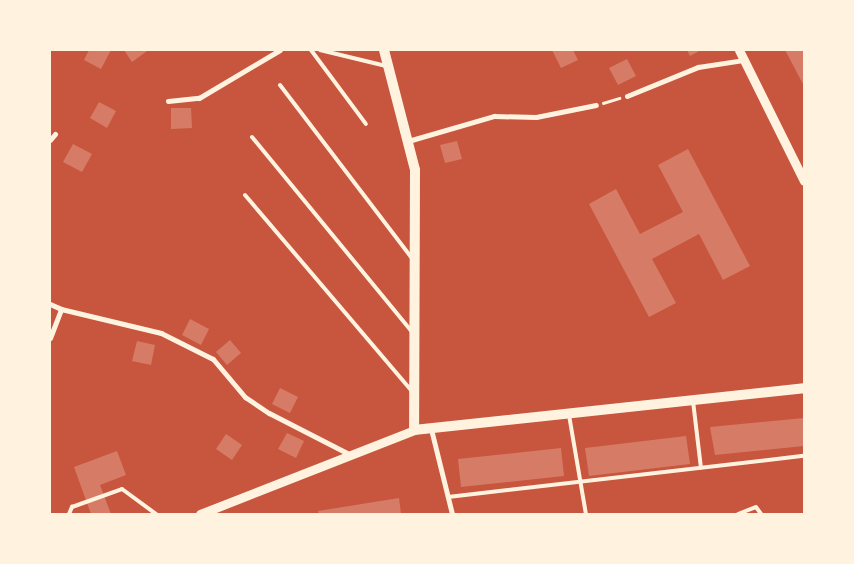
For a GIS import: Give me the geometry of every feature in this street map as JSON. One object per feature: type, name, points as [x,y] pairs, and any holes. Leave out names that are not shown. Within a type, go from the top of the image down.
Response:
[{"type":"main road","points":[[384,50],[415,170],[416,263],[412,332],[414,430],[693,398],[804,388]]},
{"type":"street","points":[[168,101],[199,98],[280,50]]},
{"type":"street","points":[[739,50],[804,181]]},
{"type":"street","points":[[627,96],[698,67],[744,60]]},
{"type":"street","points":[[408,141],[494,116],[536,117],[596,105]]},
{"type":"street","points":[[50,140],[55,134]]},
{"type":"street","points":[[50,304],[61,310],[161,333],[213,359],[245,397],[269,413],[352,456]]},
{"type":"street","points":[[50,338],[61,310]]},
{"type":"street","points":[[431,428],[452,514]]},
{"type":"street","points":[[200,514],[352,456],[414,430]]},
{"type":"lane","points":[[311,50],[366,124]]},
{"type":"lane","points":[[320,50],[388,66]]},
{"type":"lane","points":[[280,85],[416,263]]},
{"type":"lane","points":[[252,137],[412,332]]},
{"type":"lane","points":[[245,195],[413,392]]},
{"type":"lane","points":[[693,398],[701,468]]},
{"type":"lane","points":[[569,412],[579,482],[586,514]]},
{"type":"lane","points":[[448,498],[804,456]]},
{"type":"lane","points":[[69,514],[72,508],[122,489],[156,514]]},
{"type":"lane","points":[[738,514],[756,507],[761,514]]},
{"type":"path","points":[[596,105],[627,96]]},
{"type":"building","points":[[89,50],[111,50],[101,69],[84,60]]},
{"type":"building","points":[[124,50],[146,50],[147,51],[132,62]]},
{"type":"building","points":[[552,50],[573,50],[578,60],[561,68]]},
{"type":"building","points":[[687,50],[701,50],[690,56]]},
{"type":"building","points":[[785,50],[804,50],[804,86]]},
{"type":"building","points":[[627,59],[636,76],[618,85],[609,68]]},
{"type":"building","points":[[99,102],[116,111],[107,128],[90,118]]},
{"type":"building","points":[[171,108],[191,108],[192,128],[171,129]]},
{"type":"building","points":[[457,141],[462,159],[445,163],[440,145]]},
{"type":"building","points":[[73,144],[92,154],[82,172],[63,162]]},
{"type":"building","points":[[688,149],[750,266],[723,280],[699,234],[652,259],[676,303],[649,317],[589,204],[616,189],[640,234],[683,212],[658,165]]},
{"type":"building","points":[[190,319],[209,329],[201,345],[182,335]]},
{"type":"building","points":[[230,340],[241,353],[227,365],[216,352]]},
{"type":"building","points":[[137,341],[155,345],[151,365],[132,361]]},
{"type":"building","points":[[280,388],[298,397],[290,413],[272,404]]},
{"type":"building","points":[[804,418],[804,446],[715,455],[710,427]]},
{"type":"building","points":[[287,433],[304,441],[296,458],[278,449]]},
{"type":"building","points":[[226,434],[242,445],[232,460],[216,449]]},
{"type":"building","points":[[686,436],[690,464],[589,476],[585,448]]},
{"type":"building","points":[[561,448],[564,476],[461,487],[458,459]]},
{"type":"building","points":[[117,451],[126,475],[100,485],[111,514],[91,514],[74,467]]},
{"type":"building","points":[[399,498],[401,514],[319,514],[318,511]]}]
